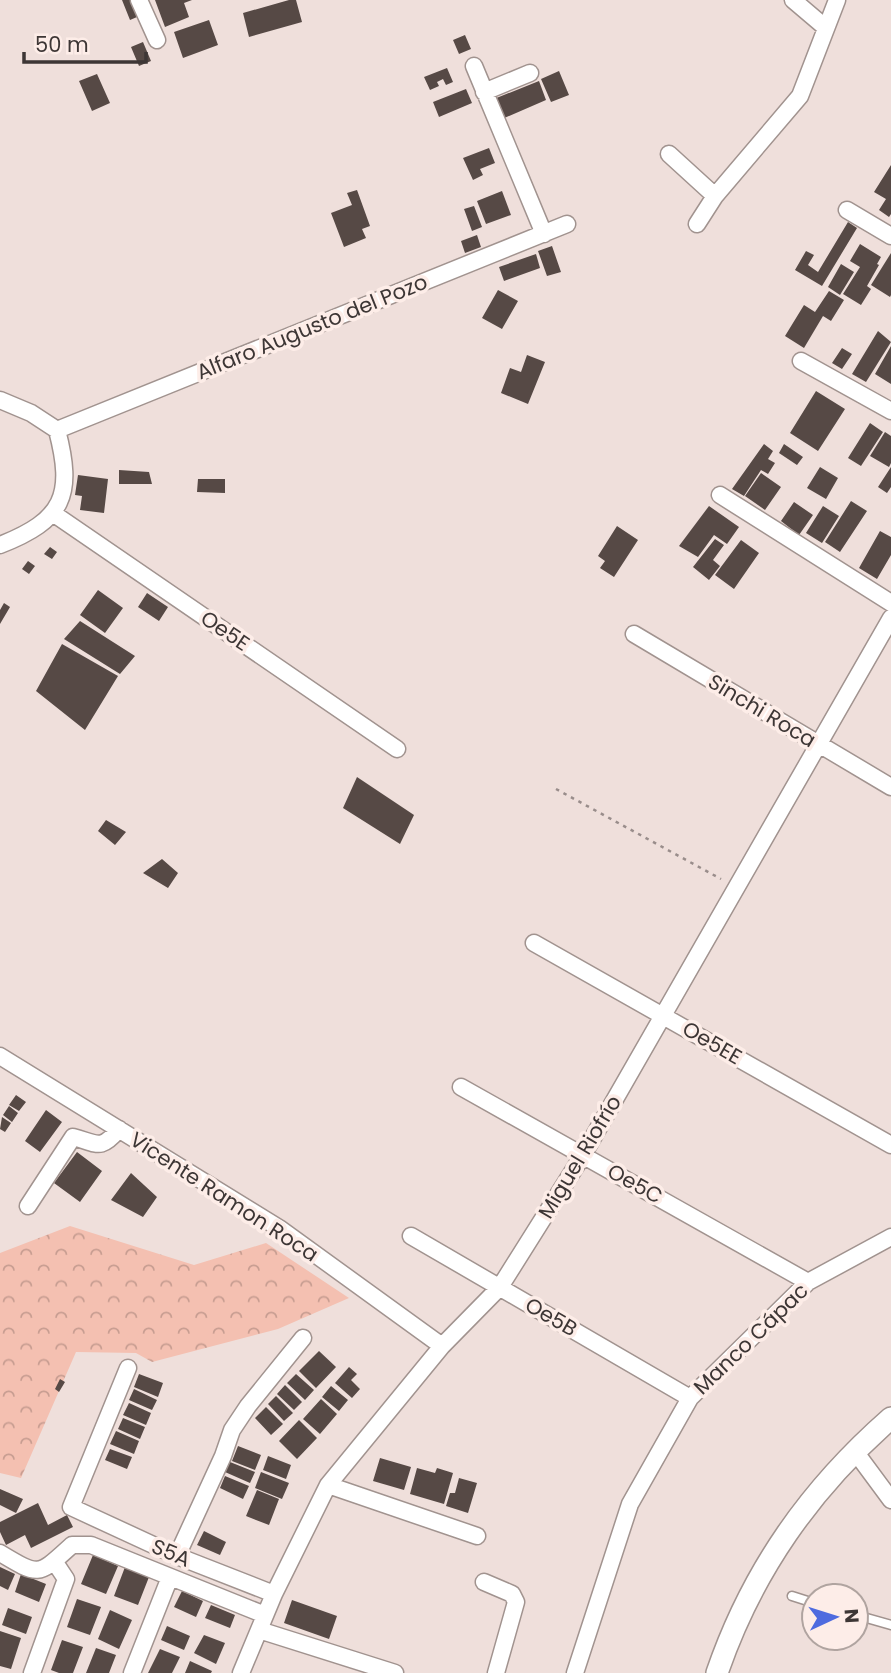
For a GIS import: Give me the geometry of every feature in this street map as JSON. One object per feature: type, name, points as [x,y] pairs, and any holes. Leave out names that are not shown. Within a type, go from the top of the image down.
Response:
[{"type":"main road","points":[[716,1673],[747,1598],[772,1555],[810,1500],[854,1450],[891,1418]]},
{"type":"street","points":[[139,0],[157,40]]},
{"type":"street","points":[[793,0],[826,28]]},
{"type":"street","points":[[697,225],[715,195],[800,96],[837,0]]},
{"type":"street","points":[[474,66],[544,234]]},
{"type":"street","points":[[484,92],[530,73]]},
{"type":"street","points":[[669,154],[715,195]]},
{"type":"street","points":[[847,210],[891,236]]},
{"type":"street","name":"Alfaro Augusto del Pozo","points":[[57,430],[567,224]]},
{"type":"street","points":[[801,361],[891,411]]},
{"type":"street","points":[[0,400],[31,413],[57,430],[65,470],[65,483],[54,514],[39,527],[0,545]]},
{"type":"street","points":[[720,495],[891,603]]},
{"type":"street","name":"Oe5E","points":[[54,514],[397,749]]},
{"type":"street","name":"Miguel Riofrío","points":[[242,1673],[274,1594],[328,1485],[442,1346],[500,1287],[583,1155],[891,618]]},
{"type":"street","name":"Sinchi Roca","points":[[634,634],[891,787]]},
{"type":"street","name":"Oe5EE","points":[[534,943],[891,1144]]},
{"type":"street","name":"Vicente Ramon Roca","points":[[0,1056],[279,1228],[442,1346]]},
{"type":"street","name":"Oe5C","points":[[461,1087],[808,1282]]},
{"type":"street","points":[[28,1206],[73,1137],[103,1144],[119,1129]]},
{"type":"street","name":"Oe5B","points":[[411,1236],[690,1398]]},
{"type":"street","name":"Manco Cápac","points":[[575,1673],[630,1504],[690,1398],[808,1282],[891,1237]]},
{"type":"street","points":[[177,1556],[223,1456],[232,1430],[303,1338]]},
{"type":"street","name":"S5A","points":[[128,1368],[71,1507],[177,1556],[274,1594]]},
{"type":"street","points":[[854,1450],[891,1500]]},
{"type":"street","points":[[328,1485],[477,1536]]},
{"type":"street","points":[[0,1553],[37,1572],[47,1568],[72,1545],[91,1545],[170,1577],[262,1622],[395,1673]]},
{"type":"street","points":[[32,1673],[66,1579],[54,1562]]},
{"type":"street","points":[[132,1673],[170,1577]]},
{"type":"street","points":[[484,1583],[512,1594],[516,1602],[496,1673]]},
{"type":"lane","points":[[792,1596],[800,1599]]},
{"type":"lane","points":[[870,1619],[891,1625]]},
{"type":"path","points":[[555,789],[736,888]]},
{"type":"green space","points":[[70,1226],[194,1265],[266,1243],[349,1298],[278,1329],[152,1362],[136,1353],[76,1352],[21,1478],[0,1473],[0,1253]]},
{"type":"building","points":[[122,0],[130,0],[137,17],[130,20]]},
{"type":"building","points":[[155,0],[192,0],[184,3],[189,17],[165,27]]},
{"type":"building","points":[[296,0],[302,22],[249,37],[243,13]]},
{"type":"building","points":[[209,20],[218,45],[183,58],[174,32]]},
{"type":"building","points":[[465,35],[471,49],[459,54],[453,40]]},
{"type":"building","points":[[143,42],[151,61],[139,66],[131,47]]},
{"type":"building","points":[[447,68],[453,82],[446,85],[443,79],[437,82],[439,86],[430,90],[424,77]]},
{"type":"building","points":[[559,71],[569,95],[551,102],[541,79]]},
{"type":"building","points":[[97,74],[110,103],[92,111],[79,81]]},
{"type":"building","points":[[539,81],[546,100],[502,119],[494,99]]},
{"type":"building","points":[[466,89],[472,103],[439,117],[433,102]]},
{"type":"building","points":[[489,148],[495,163],[480,169],[483,175],[473,180],[463,158]]},
{"type":"building","points":[[891,165],[889,217],[879,210],[886,199],[874,192]]},
{"type":"building","points":[[357,190],[370,226],[362,229],[366,238],[344,247],[331,213],[352,205],[347,193]]},
{"type":"building","points":[[502,191],[511,215],[486,224],[477,201]]},
{"type":"building","points":[[474,206],[482,227],[472,231],[464,209]]},
{"type":"building","points":[[848,222],[857,228],[822,286],[795,270],[806,251],[814,255],[808,265],[818,272]]},
{"type":"building","points":[[477,235],[481,247],[465,253],[461,241]]},
{"type":"building","points":[[860,244],[881,257],[867,286],[871,289],[861,305],[843,294],[860,267],[850,261]]},
{"type":"building","points":[[552,246],[561,272],[547,276],[538,251]]},
{"type":"building","points":[[891,253],[891,295],[890,297],[871,285]]},
{"type":"building","points":[[536,254],[540,268],[504,281],[499,267]]},
{"type":"building","points":[[841,264],[854,272],[840,295],[828,287]]},
{"type":"building","points":[[498,290],[518,301],[502,329],[482,318]]},
{"type":"building","points":[[829,291],[844,300],[831,321],[823,316],[804,348],[785,336],[804,305],[815,312]]},
{"type":"building","points":[[878,331],[891,342],[866,382],[852,374]]},
{"type":"building","points":[[891,346],[891,384],[875,374]]},
{"type":"building","points":[[842,348],[852,354],[842,369],[832,363]]},
{"type":"building","points":[[527,355],[545,362],[528,404],[501,393],[510,368],[521,372]]},
{"type":"building","points":[[816,391],[845,409],[818,451],[790,433]]},
{"type":"building","points":[[870,423],[883,432],[861,466],[848,458]]},
{"type":"building","points":[[885,432],[891,436],[889,467],[870,456]]},
{"type":"building","points":[[764,444],[773,451],[768,459],[775,463],[768,474],[761,470],[744,496],[732,489]]},
{"type":"building","points":[[784,444],[803,457],[797,465],[779,453]]},
{"type":"building","points":[[820,467],[838,478],[826,499],[807,488]]},
{"type":"building","points":[[891,467],[891,487],[887,493],[878,487]]},
{"type":"building","points":[[119,470],[149,472],[152,484],[119,484]]},
{"type":"building","points":[[761,473],[781,487],[765,510],[745,496]]},
{"type":"building","points":[[78,475],[108,479],[104,513],[80,510],[82,496],[75,495]]},
{"type":"building","points":[[198,479],[225,479],[225,493],[197,492]]},
{"type":"building","points":[[851,501],[867,511],[840,552],[825,542]]},
{"type":"building","points":[[794,502],[813,515],[799,535],[781,521]]},
{"type":"building","points":[[709,506],[739,527],[727,544],[714,535],[698,557],[679,546]]},
{"type":"building","points":[[823,506],[839,516],[822,543],[806,533]]},
{"type":"building","points":[[617,526],[638,540],[614,577],[600,568],[605,561],[598,556]]},
{"type":"building","points":[[880,531],[891,537],[891,555],[877,579],[859,568]]},
{"type":"building","points":[[715,539],[724,545],[713,560],[720,566],[709,580],[693,567]]},
{"type":"building","points":[[741,540],[759,553],[734,589],[715,575]]},
{"type":"building","points":[[50,547],[57,552],[52,559],[44,554]]},
{"type":"building","points":[[28,561],[35,566],[29,574],[22,569]]},
{"type":"building","points":[[98,590],[123,608],[105,633],[80,615]]},
{"type":"building","points":[[147,593],[168,607],[159,621],[138,607]]},
{"type":"building","points":[[4,603],[10,607],[0,624],[0,610]]},
{"type":"building","points":[[80,621],[135,656],[120,674],[64,639]]},
{"type":"building","points":[[62,644],[118,676],[85,730],[36,691]]},
{"type":"building","points":[[357,777],[414,815],[400,844],[343,808]]},
{"type":"building","points":[[106,820],[126,832],[115,845],[98,831]]},
{"type":"building","points":[[162,859],[178,873],[168,888],[143,873]]},
{"type":"building","points":[[16,1095],[26,1102],[19,1111],[9,1105]]},
{"type":"building","points":[[9,1106],[18,1113],[12,1122],[3,1115]]},
{"type":"building","points":[[46,1110],[62,1122],[40,1152],[25,1141]]},
{"type":"building","points":[[2,1117],[11,1123],[5,1132],[0,1129]]},
{"type":"building","points":[[77,1152],[102,1171],[80,1202],[54,1183]]},
{"type":"building","points":[[131,1173],[157,1197],[143,1217],[111,1200]]},
{"type":"building","points":[[319,1351],[336,1367],[316,1388],[299,1371]]},
{"type":"building","points":[[349,1367],[357,1374],[351,1380],[360,1389],[352,1398],[335,1383]]},
{"type":"building","points":[[139,1374],[163,1383],[158,1397],[134,1387]]},
{"type":"building","points":[[296,1374],[314,1390],[305,1400],[287,1383]]},
{"type":"building","points":[[60,1379],[65,1382],[59,1392],[55,1389]]},
{"type":"building","points":[[285,1385],[302,1402],[294,1410],[277,1394]]},
{"type":"building","points":[[331,1386],[348,1400],[339,1411],[322,1397]]},
{"type":"building","points":[[134,1389],[157,1400],[152,1410],[129,1400]]},
{"type":"building","points":[[276,1396],[293,1413],[284,1421],[268,1404]]},
{"type":"building","points":[[321,1399],[337,1414],[320,1434],[303,1419]]},
{"type":"building","points":[[129,1403],[151,1413],[146,1425],[123,1415]]},
{"type":"building","points":[[266,1407],[283,1424],[271,1435],[255,1418]]},
{"type":"building","points":[[123,1418],[145,1427],[140,1439],[118,1429]]},
{"type":"building","points":[[299,1420],[317,1438],[297,1459],[279,1441]]},
{"type":"building","points":[[116,1431],[139,1441],[134,1454],[110,1444]]},
{"type":"building","points":[[238,1446],[261,1455],[255,1470],[232,1461]]},
{"type":"building","points":[[110,1449],[132,1457],[127,1469],[105,1460]]},
{"type":"building","points":[[268,1456],[291,1465],[286,1479],[263,1470]]},
{"type":"building","points":[[380,1458],[411,1467],[404,1490],[373,1481]]},
{"type":"building","points":[[230,1462],[255,1472],[250,1483],[225,1472]]},
{"type":"building","points":[[417,1468],[435,1473],[437,1468],[453,1473],[444,1504],[410,1494]]},
{"type":"building","points":[[261,1472],[289,1483],[282,1499],[255,1488]]},
{"type":"building","points":[[225,1476],[249,1486],[243,1499],[220,1488]]},
{"type":"building","points":[[459,1478],[477,1483],[468,1513],[446,1506],[450,1493],[455,1493]]},
{"type":"building","points":[[0,1489],[23,1499],[16,1513],[0,1505]]},
{"type":"building","points":[[257,1490],[279,1499],[269,1525],[246,1516]]},
{"type":"building","points":[[38,1503],[48,1525],[67,1515],[73,1527],[31,1548],[25,1535],[6,1545],[0,1532],[0,1522]]},
{"type":"building","points":[[204,1531],[226,1542],[220,1555],[197,1545]]},
{"type":"building","points":[[93,1555],[118,1566],[106,1594],[81,1584]]},
{"type":"building","points":[[0,1567],[15,1574],[8,1590],[0,1586]]},
{"type":"building","points":[[125,1567],[149,1577],[138,1605],[114,1596]]},
{"type":"building","points":[[21,1574],[46,1584],[39,1602],[15,1592]]},
{"type":"building","points":[[182,1591],[203,1601],[196,1617],[174,1607]]},
{"type":"building","points":[[77,1599],[101,1607],[90,1635],[67,1627]]},
{"type":"building","points":[[292,1600],[337,1616],[329,1639],[284,1623]]},
{"type":"building","points":[[211,1605],[235,1615],[230,1628],[205,1618]]},
{"type":"building","points":[[8,1608],[32,1617],[26,1634],[2,1625]]},
{"type":"building","points":[[110,1610],[132,1620],[119,1649],[98,1639]]},
{"type":"building","points":[[167,1626],[190,1636],[184,1650],[161,1640]]},
{"type":"building","points":[[0,1631],[21,1638],[11,1669],[0,1666]]},
{"type":"building","points":[[204,1635],[225,1643],[216,1664],[194,1653]]},
{"type":"building","points":[[62,1640],[83,1647],[73,1673],[51,1670]]},
{"type":"building","points":[[96,1648],[116,1655],[109,1673],[86,1673]]},
{"type":"building","points":[[160,1649],[180,1657],[172,1673],[148,1673]]},
{"type":"building","points":[[190,1661],[212,1671],[211,1673],[185,1673]]}]
